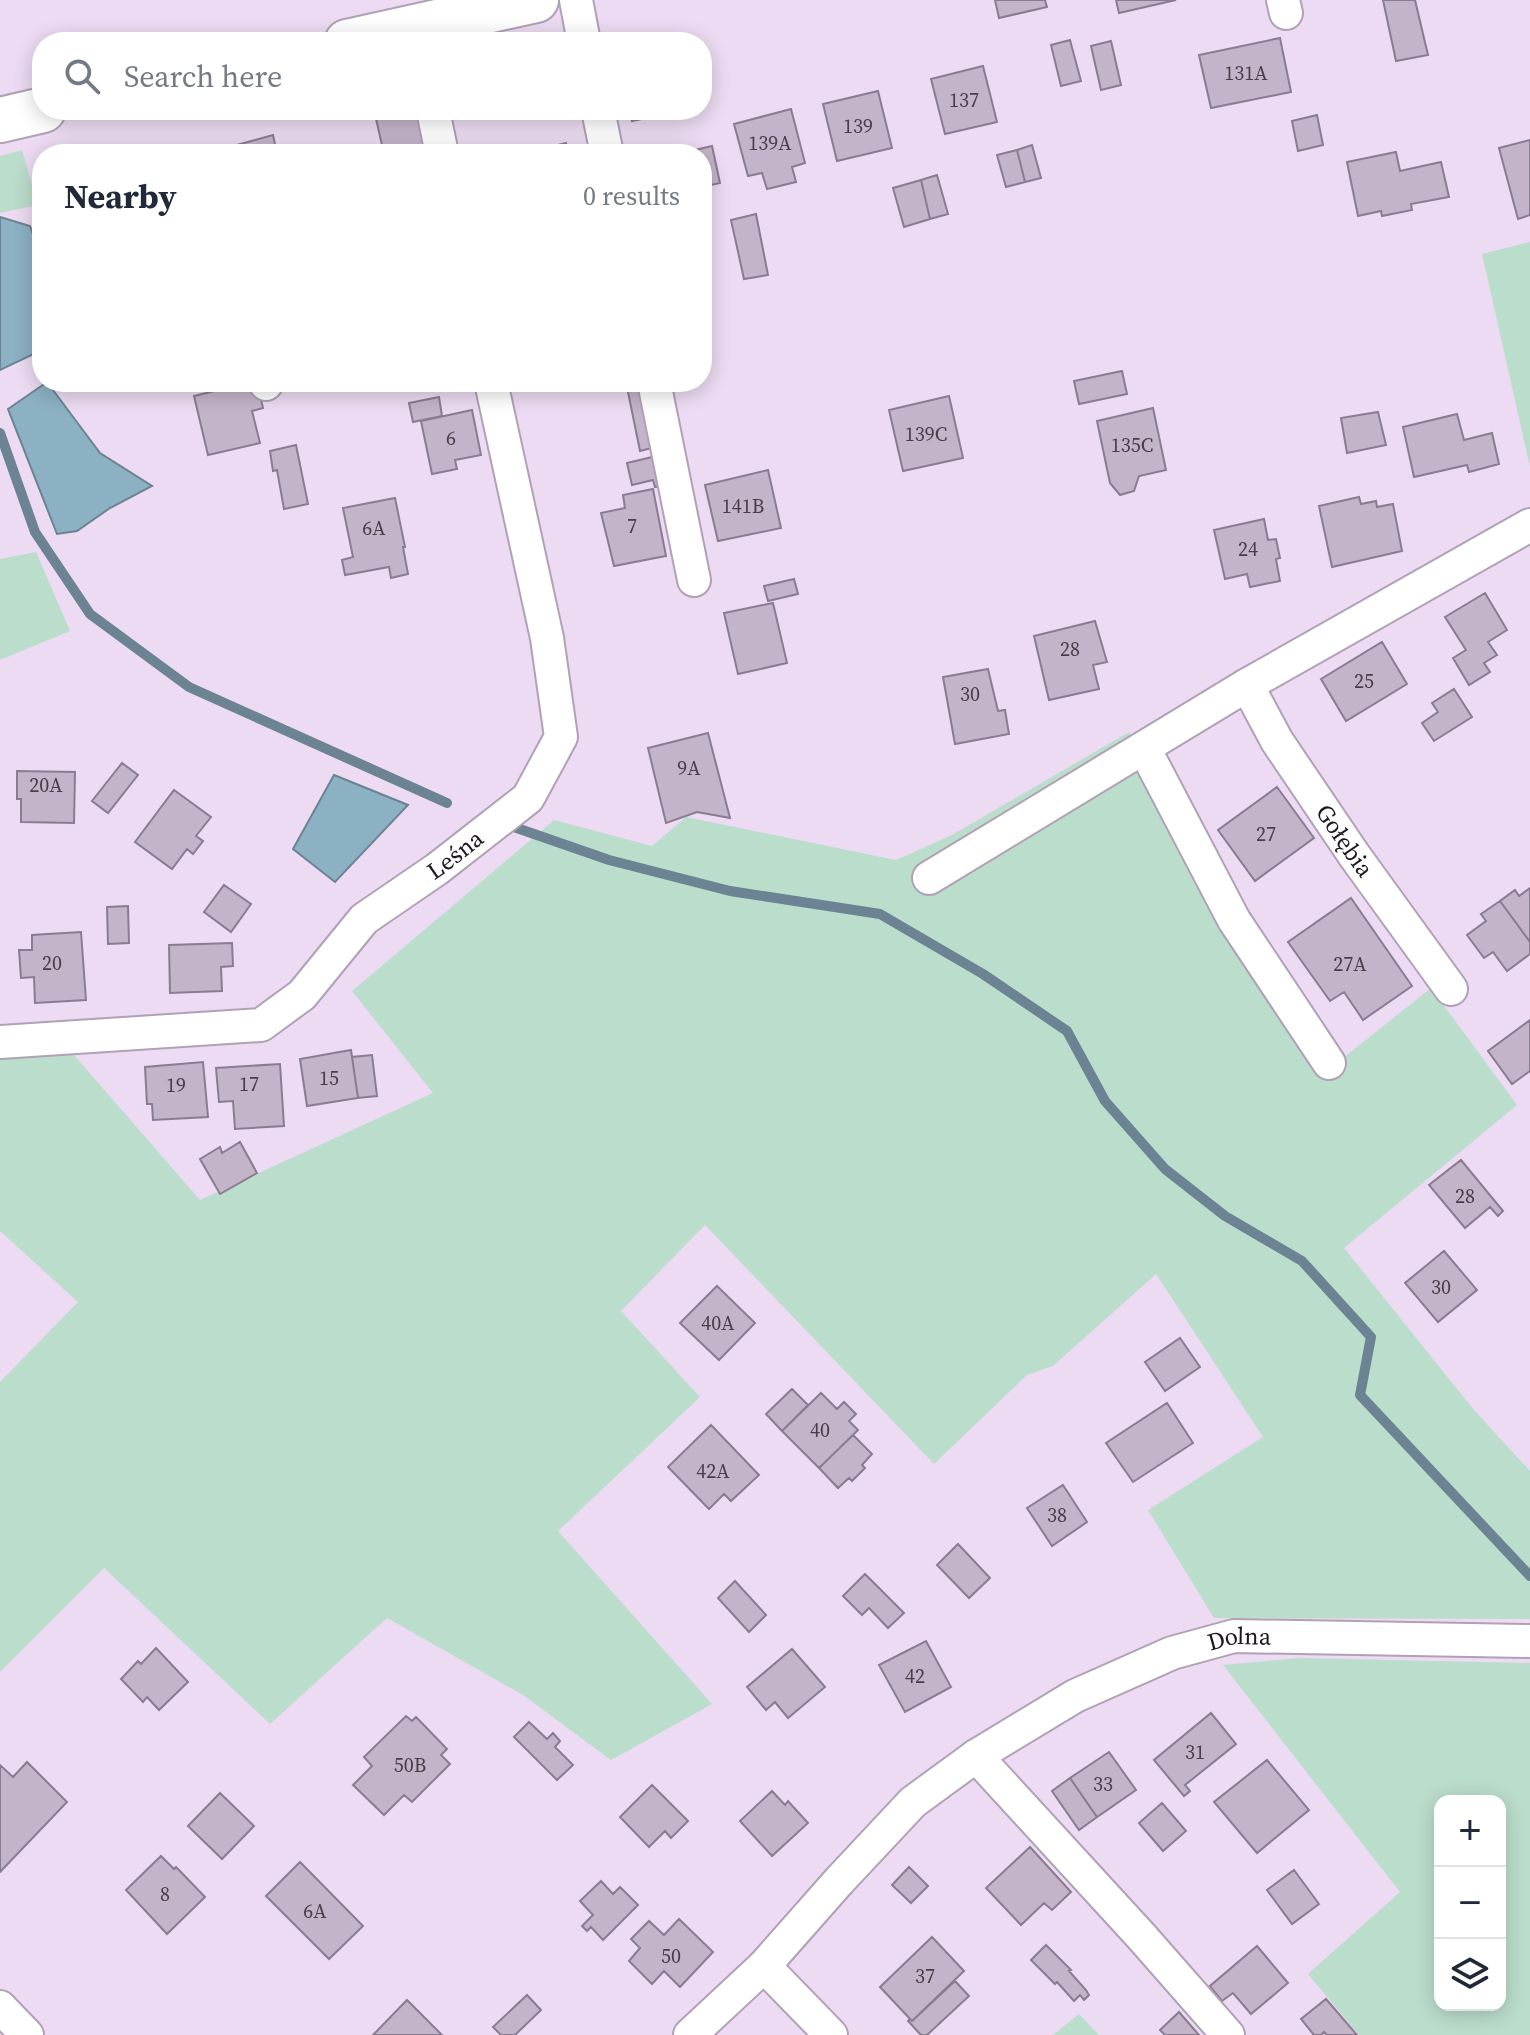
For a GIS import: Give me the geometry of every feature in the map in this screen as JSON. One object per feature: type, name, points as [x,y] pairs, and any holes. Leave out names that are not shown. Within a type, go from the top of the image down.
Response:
[{"type":"main road","points":[[425,32],[536,0]]},
{"type":"main road","points":[[0,120],[32,113]]},
{"type":"street","points":[[576,0],[582,32]]},
{"type":"street","points":[[435,120],[440,144]]},
{"type":"street","points":[[600,120],[605,144]]},
{"type":"street","name":"Leśna","points":[[0,1042],[261,1025],[302,995],[364,919],[437,869],[528,798],[561,737],[547,638],[493,392]]},
{"type":"street","points":[[656,392],[694,580]]},
{"type":"street","points":[[929,878],[1247,685],[1530,525]]},
{"type":"street","name":"Gołębia","points":[[1247,685],[1277,741],[1354,855],[1451,989]]},
{"type":"street","points":[[1144,748],[1234,920],[1329,1063]]},
{"type":"street","name":"Dolna","points":[[690,2035],[764,1966],[913,1802],[976,1756],[1075,1696],[1172,1653],[1234,1636],[1530,1641]]},
{"type":"street","points":[[976,1756],[1133,1926],[1228,2035]]},
{"type":"street","points":[[764,1966],[831,2035]]},
{"type":"street","points":[[0,2007],[27,2035]]},
{"type":"green space","points":[[22,150],[32,184],[32,206],[0,213],[0,156]]},
{"type":"green space","points":[[1530,242],[1530,467],[1482,254]]},
{"type":"green space","points":[[36,552],[70,631],[0,660],[0,559]]},
{"type":"green space","points":[[1129,732],[1195,885],[1323,1074],[1431,988],[1517,1105],[1344,1248],[1474,1410],[1530,1471],[1530,1619],[1214,1618],[1148,1510],[1263,1437],[1156,1274],[1053,1366],[1027,1375],[934,1464],[705,1225],[621,1311],[700,1397],[558,1531],[712,1704],[611,1760],[523,1695],[387,1618],[270,1724],[104,1568],[0,1672],[0,1382],[78,1302],[0,1231],[0,1055],[67,1047],[200,1200],[433,1093],[352,991],[554,820],[652,846],[686,817],[896,860],[952,835]]},
{"type":"green space","points":[[1299,1658],[1530,1663],[1530,2035],[1359,2035],[1308,1974],[1400,1892],[1223,1665]]},
{"type":"green space","points":[[1079,2014],[1099,2035],[1053,2035]]},
{"type":"water","points":[[0,217],[30,226],[32,232],[32,355],[0,370]]},
{"type":"water","points":[[33,392],[54,392],[100,453],[152,486],[110,508],[77,531],[57,534],[8,409]]},
{"type":"water","points":[[334,775],[408,805],[335,882],[293,849]]},
{"type":"building","points":[[995,0],[1045,0],[1047,7],[999,18]]},
{"type":"building","points":[[1116,0],[1176,0],[1119,13]]},
{"type":"building","points":[[1383,0],[1415,0],[1428,55],[1396,61]]},
{"type":"building","points":[[1280,38],[1291,92],[1211,108],[1199,55]]},
{"type":"building","points":[[1070,40],[1081,81],[1061,86],[1051,45]]},
{"type":"building","points":[[1111,41],[1121,85],[1101,90],[1091,46]]},
{"type":"building","points":[[983,66],[997,122],[945,134],[931,79]]},
{"type":"building","points":[[878,91],[892,148],[837,161],[823,104]]},
{"type":"building","points":[[791,109],[805,163],[792,167],[796,182],[767,189],[762,173],[748,176],[734,124]]},
{"type":"building","points":[[1317,115],[1323,145],[1298,151],[1292,121]]},
{"type":"building","points":[[376,120],[423,120],[429,144],[382,144]]},
{"type":"building","points":[[273,135],[275,144],[240,144]]},
{"type":"building","points":[[1530,140],[1530,215],[1518,219],[1499,148]]},
{"type":"building","points":[[1032,145],[1041,178],[1025,182],[1017,150]]},
{"type":"building","points":[[712,146],[720,183],[712,185]]},
{"type":"building","points":[[1017,150],[1025,182],[1006,187],[997,155]]},
{"type":"building","points":[[1396,152],[1400,171],[1441,162],[1449,197],[1411,204],[1412,210],[1382,216],[1381,211],[1358,216],[1347,162]]},
{"type":"building","points":[[937,175],[948,214],[930,219],[921,180]]},
{"type":"building","points":[[921,180],[930,219],[904,227],[893,188]]},
{"type":"building","points":[[756,214],[768,275],[744,279],[731,220]]},
{"type":"building","points":[[1122,371],[1127,394],[1079,404],[1074,381]]},
{"type":"building","points":[[210,392],[259,392],[263,408],[252,411],[260,443],[208,455],[194,396]]},
{"type":"building","points":[[628,392],[652,392],[663,445],[640,451]]},
{"type":"building","points":[[949,396],[963,458],[903,471],[889,410]]},
{"type":"building","points":[[439,397],[442,416],[413,422],[409,403]]},
{"type":"building","points":[[1153,408],[1166,470],[1139,476],[1134,491],[1120,495],[1110,483],[1097,421]]},
{"type":"building","points":[[472,410],[481,455],[455,460],[457,469],[432,474],[421,421]]},
{"type":"building","points":[[1378,412],[1386,445],[1347,453],[1341,418]]},
{"type":"building","points":[[1457,414],[1464,440],[1492,433],[1499,464],[1469,472],[1467,465],[1414,477],[1403,427]]},
{"type":"building","points":[[296,445],[308,504],[284,509],[270,451]]},
{"type":"building","points":[[669,453],[676,483],[655,487],[653,480],[632,485],[627,463]]},
{"type":"building","points":[[768,470],[781,528],[718,541],[705,485]]},
{"type":"building","points":[[653,489],[666,556],[614,566],[601,513],[625,508],[623,495]]},
{"type":"building","points":[[1359,497],[1361,504],[1376,501],[1377,507],[1393,504],[1402,551],[1332,567],[1319,506]]},
{"type":"building","points":[[395,498],[408,574],[391,578],[389,567],[345,575],[342,560],[353,557],[343,508]]},
{"type":"building","points":[[1264,519],[1268,540],[1276,539],[1280,581],[1250,587],[1247,574],[1225,579],[1214,530]]},
{"type":"building","points":[[794,579],[798,594],[768,601],[764,586]]},
{"type":"building","points":[[1485,593],[1507,630],[1488,642],[1497,655],[1484,663],[1490,672],[1469,685],[1453,658],[1466,650],[1445,617]]},
{"type":"building","points":[[773,603],[787,663],[738,674],[724,613]]},
{"type":"building","points":[[1095,621],[1107,662],[1093,665],[1099,689],[1049,700],[1034,636]]},
{"type":"building","points":[[1382,642],[1407,684],[1346,721],[1321,679]]},
{"type":"building","points":[[988,669],[998,711],[1005,710],[1009,734],[955,744],[943,677]]},
{"type":"building","points":[[1454,689],[1472,717],[1434,741],[1422,723],[1438,712],[1432,703]]},
{"type":"building","points":[[708,733],[730,818],[697,812],[666,823],[648,748]]},
{"type":"building","points":[[122,763],[138,775],[108,813],[92,801]]},
{"type":"building","points":[[17,771],[75,772],[74,823],[21,822]]},
{"type":"building","points":[[1277,787],[1314,838],[1255,881],[1218,830]]},
{"type":"building","points":[[174,790],[211,817],[196,836],[203,841],[193,854],[187,849],[172,869],[135,842]]},
{"type":"building","points":[[224,885],[251,904],[231,932],[204,912]]},
{"type":"building","points":[[1530,888],[1530,942],[1500,901],[1515,890],[1519,896]]},
{"type":"building","points":[[1351,898],[1412,986],[1363,1020],[1344,992],[1330,1001],[1288,942]]},
{"type":"building","points":[[1500,901],[1530,942],[1530,954],[1507,971],[1493,952],[1484,958],[1467,935],[1486,921],[1481,914]]},
{"type":"building","points":[[128,906],[129,943],[108,944],[107,907]]},
{"type":"building","points":[[81,932],[86,1000],[35,1003],[34,977],[21,978],[19,950],[32,950],[32,935]]},
{"type":"building","points":[[232,943],[233,966],[221,967],[222,991],[170,993],[169,945]]},
{"type":"building","points":[[1530,1020],[1530,1071],[1512,1084],[1488,1051]]},
{"type":"building","points":[[351,1050],[358,1098],[307,1106],[300,1059]]},
{"type":"building","points":[[372,1055],[377,1096],[358,1098],[352,1057]]},
{"type":"building","points":[[203,1062],[208,1117],[153,1120],[152,1104],[147,1104],[145,1067]]},
{"type":"building","points":[[280,1064],[284,1126],[235,1129],[233,1101],[219,1102],[216,1068]]},
{"type":"building","points":[[240,1142],[257,1173],[220,1194],[200,1159],[220,1147],[222,1153]]},
{"type":"building","points":[[1461,1160],[1503,1211],[1498,1216],[1490,1207],[1465,1228],[1429,1185]]},
{"type":"building","points":[[1444,1251],[1477,1290],[1438,1322],[1405,1283]]},
{"type":"building","points":[[717,1286],[755,1323],[719,1360],[680,1323]]},
{"type":"building","points":[[1180,1338],[1200,1367],[1165,1391],[1145,1362]]},
{"type":"building","points":[[792,1389],[808,1405],[782,1431],[766,1414]]},
{"type":"building","points":[[821,1393],[837,1409],[844,1402],[856,1414],[849,1421],[858,1430],[819,1468],[782,1431]]},
{"type":"building","points":[[1167,1403],[1193,1443],[1133,1482],[1106,1443]]},
{"type":"building","points":[[711,1425],[759,1475],[731,1501],[724,1494],[709,1509],[668,1467]]},
{"type":"building","points":[[853,1435],[872,1454],[862,1465],[865,1468],[852,1481],[849,1478],[838,1488],[819,1468]]},
{"type":"building","points":[[1063,1485],[1087,1522],[1052,1546],[1027,1508]]},
{"type":"building","points":[[958,1544],[990,1578],[969,1598],[937,1565]]},
{"type":"building","points":[[865,1574],[904,1613],[888,1628],[869,1608],[862,1615],[843,1596]]},
{"type":"building","points":[[735,1581],[766,1615],[749,1632],[718,1598]]},
{"type":"building","points":[[926,1641],[951,1687],[905,1712],[879,1665]]},
{"type":"building","points":[[156,1648],[188,1682],[159,1710],[147,1697],[143,1702],[121,1679]]},
{"type":"building","points":[[792,1649],[825,1687],[788,1718],[775,1702],[766,1710],[747,1687]]},
{"type":"building","points":[[1211,1713],[1236,1744],[1185,1785],[1190,1791],[1184,1796],[1154,1760]]},
{"type":"building","points":[[406,1716],[412,1721],[416,1717],[447,1749],[441,1755],[450,1764],[412,1802],[404,1795],[384,1815],[353,1785],[372,1766],[364,1757]]},
{"type":"building","points":[[529,1722],[547,1739],[553,1733],[560,1741],[555,1747],[573,1765],[557,1780],[514,1737]]},
{"type":"building","points":[[1109,1752],[1136,1790],[1097,1817],[1070,1778]]},
{"type":"building","points":[[1267,1760],[1309,1810],[1257,1853],[1214,1802]]},
{"type":"building","points":[[27,1762],[67,1802],[0,1872],[0,1765],[13,1777]]},
{"type":"building","points":[[1070,1778],[1097,1817],[1079,1830],[1052,1791]]},
{"type":"building","points":[[652,1785],[688,1821],[671,1838],[665,1831],[649,1847],[620,1817]]},
{"type":"building","points":[[772,1791],[785,1805],[788,1801],[808,1823],[772,1856],[740,1821]]},
{"type":"building","points":[[220,1793],[254,1826],[222,1859],[188,1826]]},
{"type":"building","points":[[1162,1803],[1186,1831],[1163,1851],[1139,1823]]},
{"type":"building","points":[[1030,1847],[1071,1892],[1052,1910],[1044,1903],[1021,1925],[986,1888]]},
{"type":"building","points":[[161,1856],[205,1897],[167,1934],[126,1890]]},
{"type":"building","points":[[300,1862],[363,1926],[329,1959],[266,1896]]},
{"type":"building","points":[[909,1867],[928,1886],[911,1903],[892,1885]]},
{"type":"building","points":[[1294,1870],[1319,1904],[1292,1924],[1267,1890]]},
{"type":"building","points":[[601,1881],[613,1894],[620,1887],[638,1905],[603,1940],[591,1927],[587,1931],[582,1926],[593,1915],[580,1901]]},
{"type":"building","points":[[679,1919],[713,1952],[680,1987],[664,1971],[652,1984],[629,1961],[640,1948],[631,1939],[649,1921],[664,1935]]},
{"type":"building","points":[[932,1937],[964,1971],[912,2021],[880,1987]]},
{"type":"building","points":[[1046,1945],[1086,1990],[1089,1995],[1084,2000],[1080,1995],[1074,2001],[1031,1960]]},
{"type":"building","points":[[1257,1946],[1288,1983],[1251,2014],[1233,1993],[1222,2001],[1210,1986]]},
{"type":"building","points":[[955,1981],[969,1996],[927,2035],[921,2035],[908,2021],[912,2021]]},
{"type":"building","points":[[527,1995],[541,2010],[515,2035],[501,2035],[493,2027]]},
{"type":"building","points":[[1326,1999],[1357,2035],[1327,2035],[1324,2032],[1314,2035],[1301,2019]]},
{"type":"building","points":[[407,2000],[442,2035],[373,2035]]},
{"type":"building","points":[[1179,2012],[1199,2035],[1165,2035],[1160,2030]]},
{"type":"waterway","points":[[0,433],[35,532],[90,614],[189,687],[447,803]]},
{"type":"waterway","points":[[511,826],[609,860],[730,891],[880,914],[983,974],[1067,1031],[1105,1101],[1165,1169],[1225,1216],[1302,1261],[1371,1337],[1360,1395],[1530,1576]]}]
